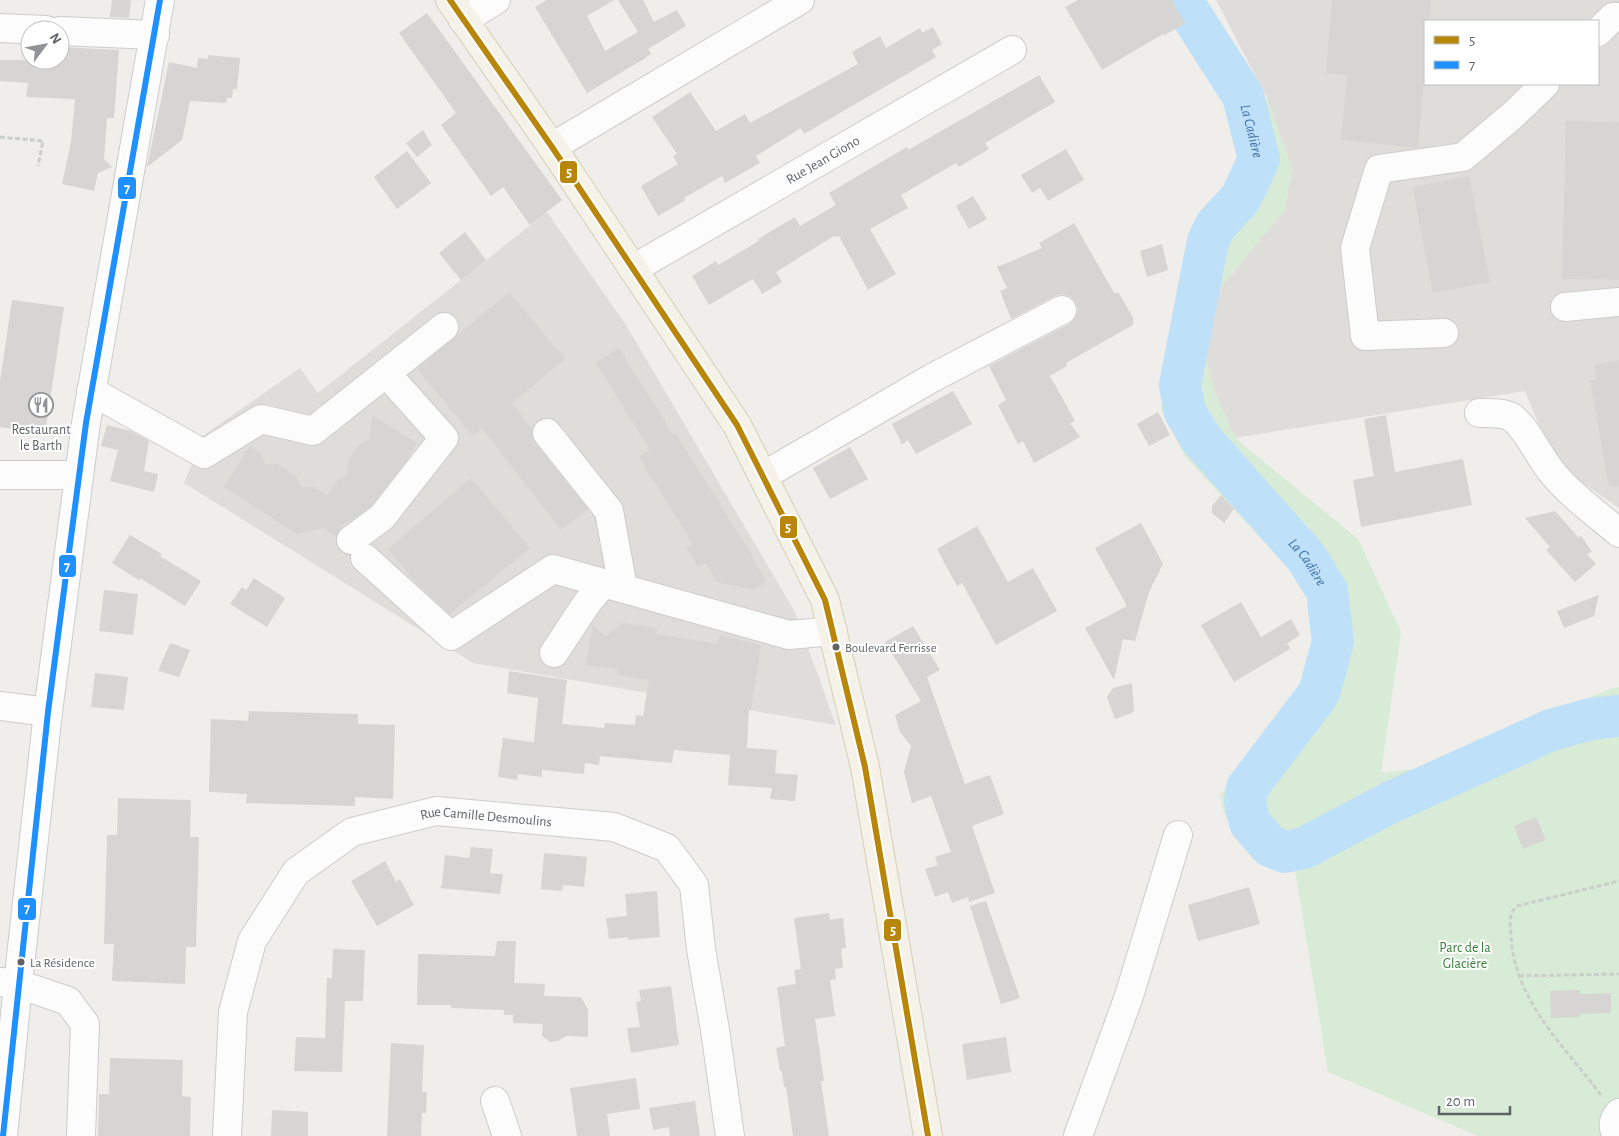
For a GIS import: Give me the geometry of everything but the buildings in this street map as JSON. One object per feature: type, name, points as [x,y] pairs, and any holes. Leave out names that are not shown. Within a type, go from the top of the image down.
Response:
[{"type":"main road","points":[[456,10],[552,147],[737,425],[825,600],[865,767],[928,1136]]},
{"type":"street","points":[[3,1136],[9,983],[48,712],[79,475],[91,392],[160,0]]},
{"type":"street","points":[[456,10],[496,0]]},
{"type":"street","points":[[552,147],[800,0]]},
{"type":"street","points":[[1599,31],[1613,18],[1619,17]]},
{"type":"street","points":[[0,28],[20,29]]},
{"type":"street","points":[[70,31],[155,35]]},
{"type":"street","name":"Rue Jean Giono","points":[[633,269],[1012,50]]},
{"type":"street","points":[[1444,333],[1365,336],[1355,248],[1379,169],[1463,157],[1513,115],[1544,85]]},
{"type":"street","points":[[1565,307],[1619,302]]},
{"type":"street","points":[[763,476],[932,378],[1062,310]]},
{"type":"street","points":[[91,392],[204,454],[261,419],[313,431],[444,327]]},
{"type":"street","points":[[386,373],[444,438],[358,549],[451,636],[554,569],[789,634],[832,631]]},
{"type":"street","points":[[1479,413],[1502,414],[1512,417],[1528,436],[1540,457],[1563,485],[1619,533]]},
{"type":"street","points":[[547,433],[609,511],[614,585]]},
{"type":"street","points":[[0,474],[79,475]]},
{"type":"street","points":[[554,653],[587,603],[614,585]]},
{"type":"street","points":[[0,706],[48,712]]},
{"type":"street","name":"Rue Camille Desmoulins","points":[[227,1136],[233,1012],[252,941],[296,872],[352,832],[436,811],[614,827],[667,848],[694,885],[701,949],[730,1136]]},
{"type":"street","points":[[1078,1136],[1129,996],[1178,835]]},
{"type":"street","points":[[9,983],[68,1001],[85,1024],[81,1136]]},
{"type":"street","points":[[494,1101],[507,1136]]},
{"type":"path","points":[[0,137],[43,141],[38,166]]},
{"type":"path","points":[[1618,1121],[1538,1014],[1527,995],[1519,976],[1511,946],[1510,917],[1512,911],[1517,906],[1619,882]]},
{"type":"path","points":[[1519,976],[1619,974]]},
{"type":"shaded area","points":[[1216,0],[1619,0],[1619,508],[1555,464],[1525,391],[1235,438],[1214,391],[1203,346],[1216,293],[1284,211],[1292,170],[1267,98]]},
{"type":"shaded area","points":[[547,212],[626,325],[795,612],[836,725],[473,663],[184,483],[204,435],[300,368],[318,393]]},
{"type":"green space","name":"Parc de la Glacière","points":[[1267,98],[1292,170],[1284,211],[1216,293],[1203,346],[1214,391],[1235,438],[1358,539],[1401,632],[1381,773],[1421,768],[1619,687],[1619,1136],[1478,1136],[1328,1072],[1294,864],[1277,864],[1260,857],[1240,840],[1224,813],[1220,795],[1297,711],[1322,605],[1185,456],[1161,410],[1188,234],[1245,177]]},
{"type":"waterway","name":"La Cadière","points":[[1184,0],[1188,10],[1243,96],[1259,159],[1241,198],[1216,225],[1208,241],[1180,385],[1185,412],[1202,440],[1306,557],[1327,591],[1333,642],[1319,693],[1247,788],[1245,802],[1250,823],[1270,846],[1285,852],[1304,848],[1389,803],[1551,730],[1591,719],[1619,716]]},
{"type":"transit line","name":"7","points":[[3,1136],[48,712],[86,423],[160,0]]},
{"type":"transit line","name":"5","points":[[450,0],[552,147],[737,425],[825,600],[865,767],[928,1136]]},
{"type":"place","name":"Restaurant le Barth","points":[[41,405]]},
{"type":"place","name":"Boulevard Ferrisse","points":[[836,647]]},
{"type":"place","name":"La Résidence","points":[[21,962]]}]
